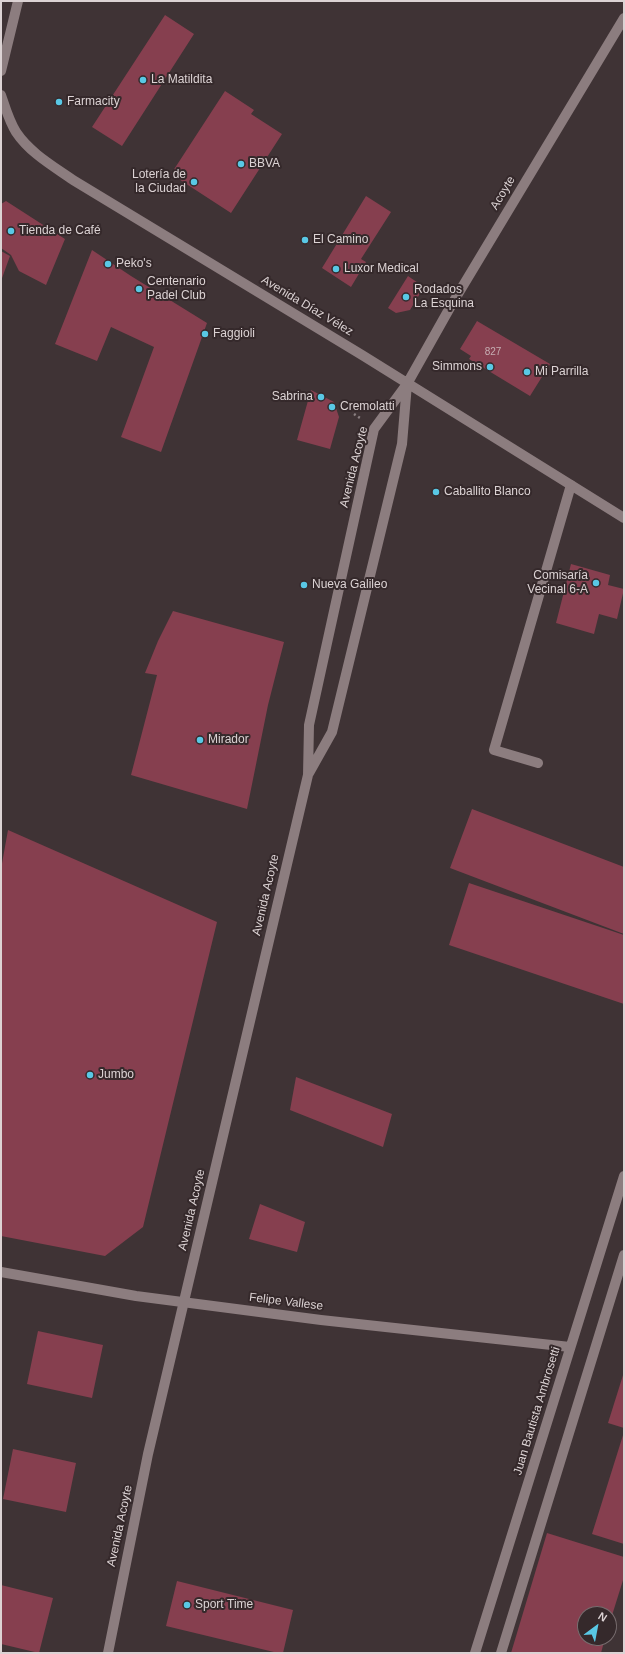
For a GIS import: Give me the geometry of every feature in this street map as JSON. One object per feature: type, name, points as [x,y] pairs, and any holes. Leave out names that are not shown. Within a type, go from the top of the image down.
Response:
[{"type":"main road","points":[[1,71],[18,1]]},
{"type":"main road","name":"Acoyte","points":[[407,384],[452,304],[624,18]]},
{"type":"main road","name":"Avenida Díaz Vélez","points":[[1,95],[8,116],[17,132],[34,152],[73,180],[624,518]]},
{"type":"main road","name":"Avenida Acoyte","points":[[308,775],[332,732],[402,444],[407,384]]},
{"type":"main road","name":"Avenida Acoyte","points":[[108,1653],[148,1454],[308,775],[309,725],[374,429],[407,384]]},
{"type":"main road","points":[[538,763],[494,750],[571,485]]},
{"type":"main road","name":"Juan Bautista Ambrosetti","points":[[475,1653],[624,1176]]},
{"type":"main road","points":[[501,1653],[624,1255]]},
{"type":"main road","name":"Felipe Vallese","points":[[1,1272],[136,1296],[321,1320],[570,1347]]},
{"type":"building","name":"La Matildita","points":[[165,15],[194,34],[122,146],[92,127]]},
{"type":"building","points":[[225,91],[254,110],[251,114],[282,134],[231,213],[171,174]]},
{"type":"building","points":[[366,196],[391,212],[361,259],[366,262],[351,287],[322,268]]},
{"type":"building","points":[[6,201],[65,239],[46,285],[19,271],[11,255],[1,248],[1,204]]},
{"type":"building","points":[[92,250],[207,323],[161,452],[121,437],[154,347],[111,327],[97,361],[55,344]]},
{"type":"building","points":[[1,251],[10,256],[1,281]]},
{"type":"building","name":"Rodados La Esquina","points":[[408,276],[424,287],[410,310],[396,313],[388,308]]},
{"type":"building","points":[[477,321],[550,364],[530,396],[469,359],[471,356],[460,349]]},
{"type":"building","points":[[311,390],[334,402],[339,417],[330,449],[297,440]]},
{"type":"building","points":[[571,564],[610,575],[608,585],[624,589],[617,619],[599,614],[594,634],[556,623]]},
{"type":"building","name":"Mirador","points":[[173,611],[284,642],[268,705],[247,809],[131,775],[157,675],[145,673],[158,641]]},
{"type":"building","points":[[472,809],[624,867],[624,934],[450,868]]},
{"type":"building","name":"Jumbo","points":[[8,830],[217,922],[143,1227],[105,1256],[1,1236],[1,869]]},
{"type":"building","points":[[469,883],[624,935],[624,1004],[449,945]]},
{"type":"building","points":[[296,1077],[392,1114],[383,1147],[290,1110]]},
{"type":"building","points":[[260,1204],[305,1222],[297,1252],[249,1239]]},
{"type":"building","points":[[38,1331],[103,1345],[92,1398],[27,1384]]},
{"type":"building","points":[[624,1372],[624,1428],[608,1423]]},
{"type":"building","points":[[624,1432],[624,1544],[592,1534]]},
{"type":"building","points":[[13,1449],[76,1463],[66,1512],[3,1499]]},
{"type":"building","points":[[547,1533],[624,1557],[624,1577],[615,1606],[577,1606],[577,1646],[603,1646],[601,1653],[511,1653]]},
{"type":"building","points":[[177,1581],[293,1610],[283,1653],[166,1626]]},
{"type":"building","points":[[1,1585],[53,1598],[39,1653],[1,1644]]},
{"type":"place","name":"La Matildita","points":[[143,80]]},
{"type":"place","name":"Farmacity","points":[[59,102]]},
{"type":"place","name":"BBVA","points":[[241,164]]},
{"type":"place","name":"Lotería de la Ciudad","points":[[194,182]]},
{"type":"place","name":"Tienda de Café","points":[[11,231]]},
{"type":"place","name":"El Camino","points":[[305,240]]},
{"type":"place","name":"Peko's","points":[[108,264]]},
{"type":"place","name":"Luxor Medical","points":[[336,269]]},
{"type":"place","name":"Centenario Padel Club","points":[[139,289]]},
{"type":"place","name":"Rodados La Esquina","points":[[406,297]]},
{"type":"place","name":"Faggioli","points":[[205,334]]},
{"type":"place","name":"Simmons","points":[[490,367]]},
{"type":"place","name":"Mi Parrilla","points":[[527,372]]},
{"type":"place","name":"Sabrina","points":[[321,397]]},
{"type":"place","name":"Cremolatti","points":[[332,407]]},
{"type":"place","name":"Caballito Blanco","points":[[436,492]]},
{"type":"place","name":"Comisaría Vecinal 6-A","points":[[596,583]]},
{"type":"place","name":"Nueva Galileo","points":[[304,585]]},
{"type":"place","name":"Mirador","points":[[200,740]]},
{"type":"place","name":"Jumbo","points":[[90,1075]]},
{"type":"place","name":"Sport Time","points":[[187,1605]]}]
